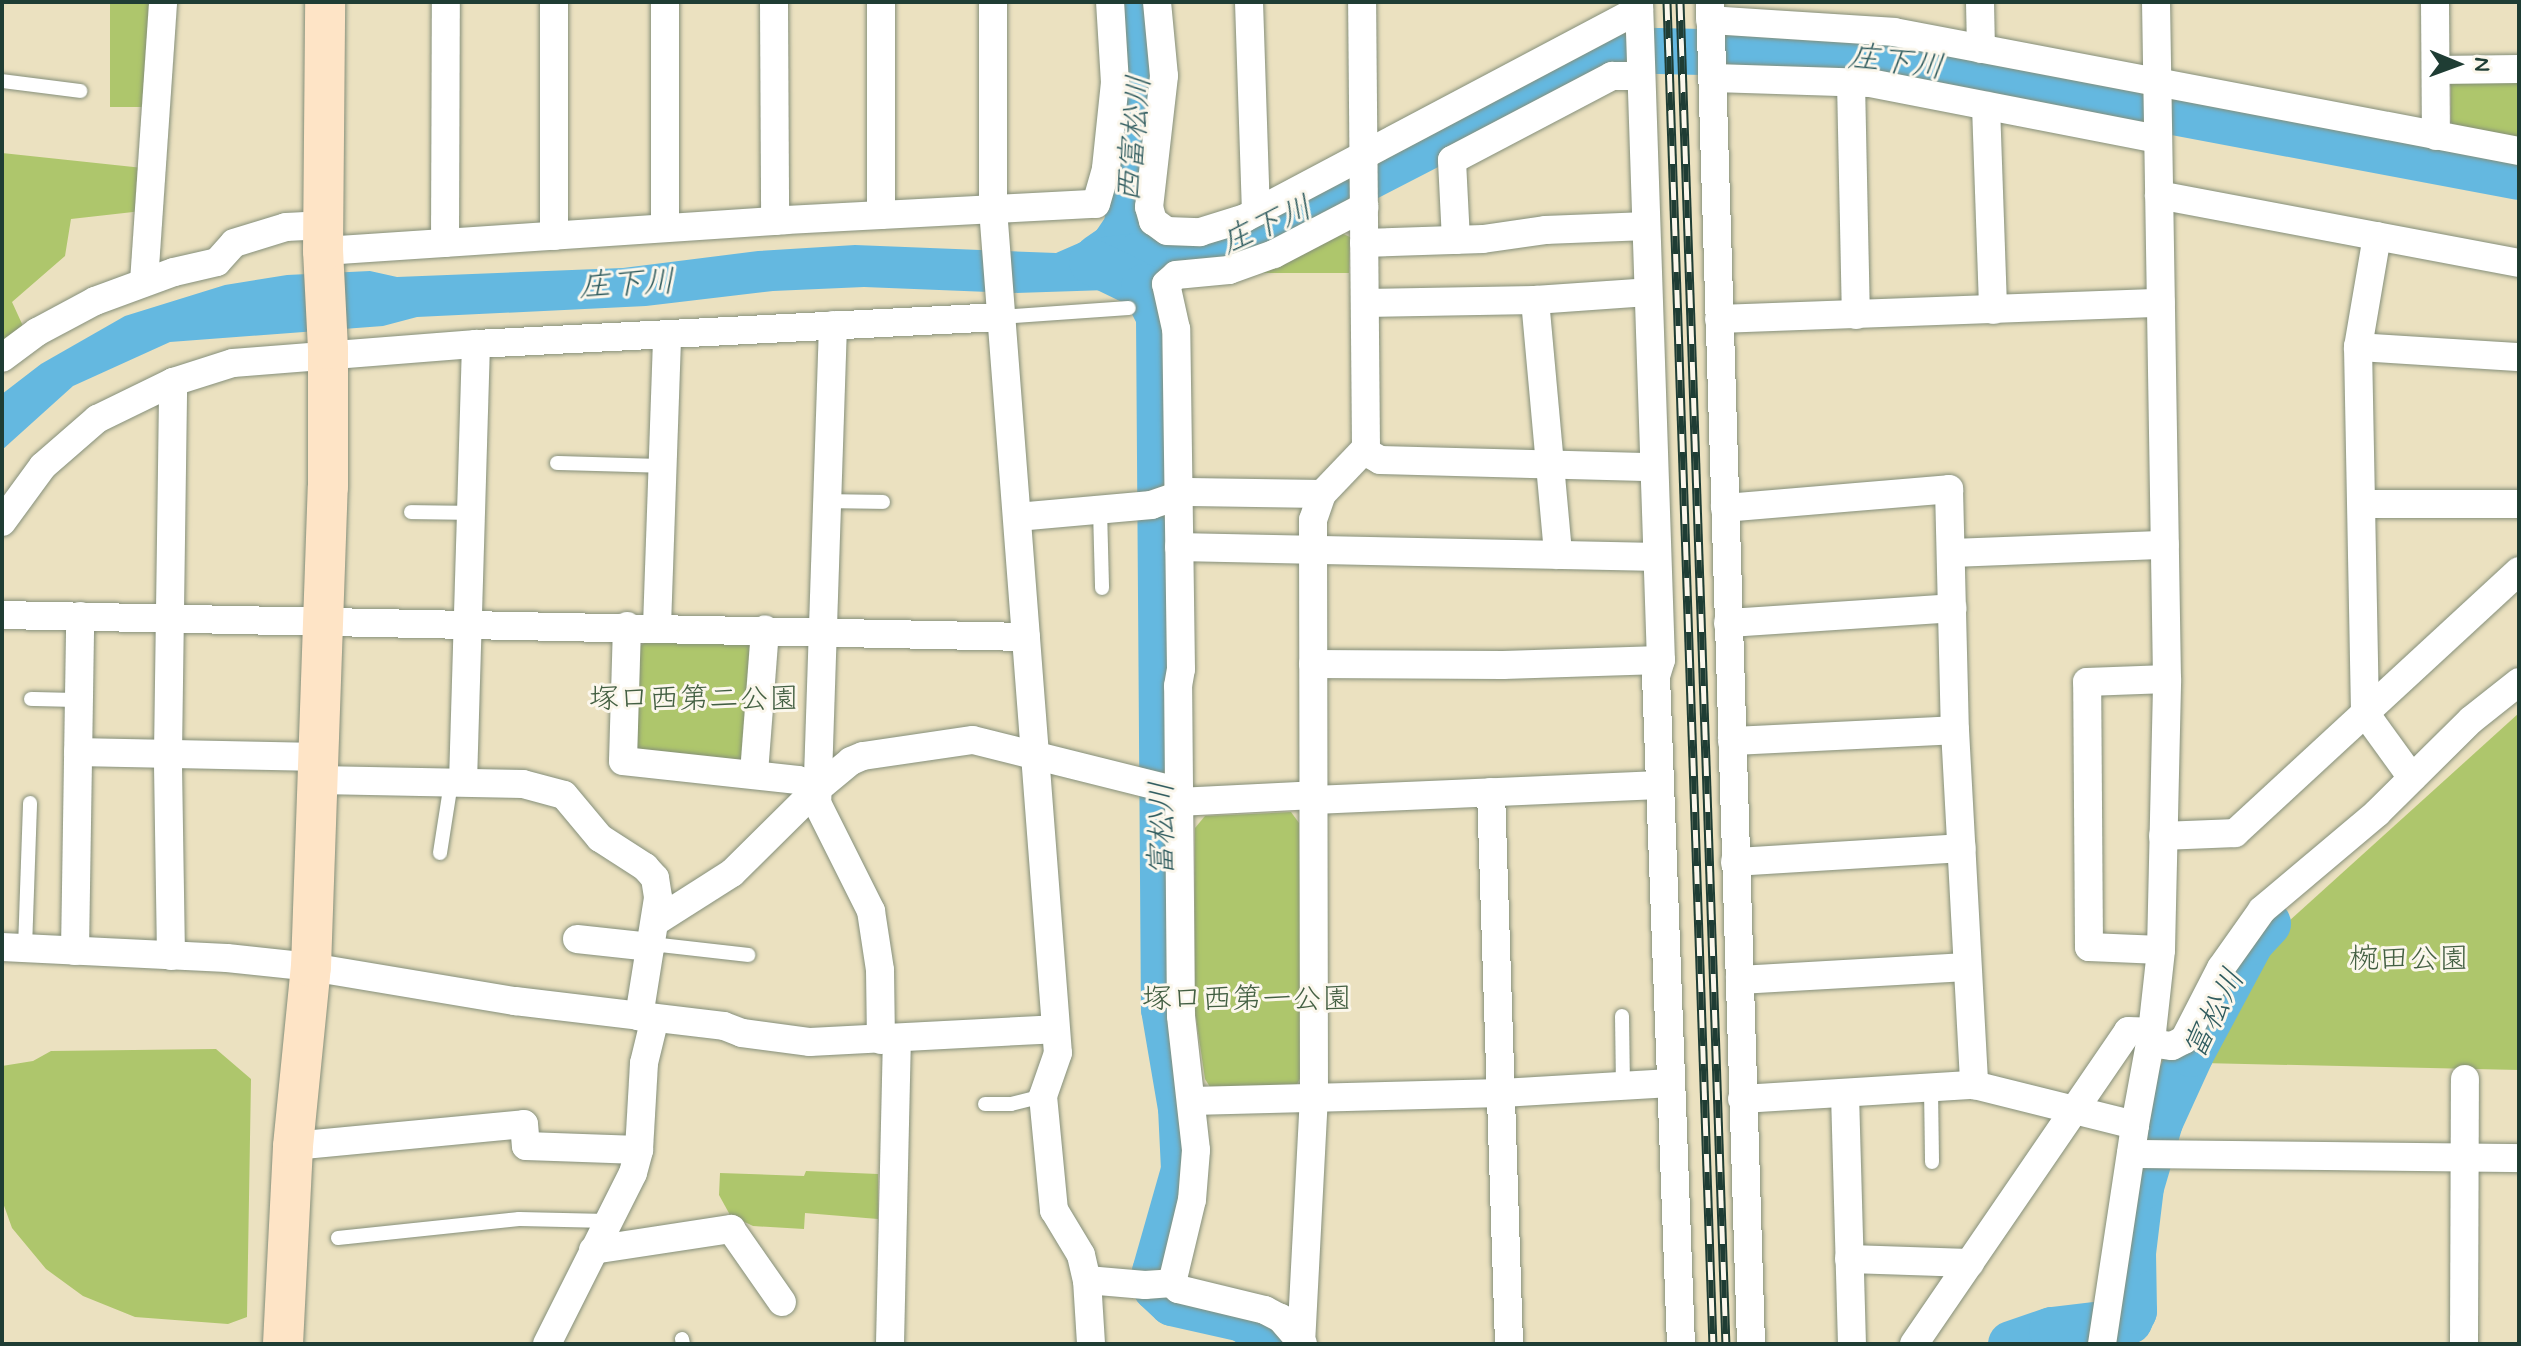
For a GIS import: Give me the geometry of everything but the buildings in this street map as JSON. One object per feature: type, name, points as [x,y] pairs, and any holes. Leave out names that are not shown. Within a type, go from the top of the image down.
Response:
[{"type":"street","points":[[144,282],[163,2]]},
{"type":"street","points":[[283,1344],[293,1146],[311,967],[323,620],[328,352],[324,246],[325,2]]},
{"type":"street","points":[[445,243],[446,2]]},
{"type":"street","points":[[554,2],[554,236]]},
{"type":"street","points":[[665,2],[665,228]]},
{"type":"street","points":[[774,2],[775,221]]},
{"type":"street","points":[[881,2],[881,215]]},
{"type":"street","points":[[993,2],[994,217],[1058,1053],[1043,1096],[1054,1210],[1081,1255],[1087,1280],[1091,1344]]},
{"type":"street","points":[[2,358],[67,315],[144,282],[217,262],[234,243],[286,227],[324,246],[445,243],[881,215],[994,217],[1096,204],[1100,197],[1115,83],[1110,2]]},
{"type":"street","points":[[1157,2],[1164,76],[1149,207],[1153,221],[1167,231],[1200,232],[1256,212],[1363,159],[1639,13],[1661,660],[1656,676],[1681,1344]]},
{"type":"street","points":[[1249,2],[1256,212]]},
{"type":"street","points":[[1301,1343],[1314,1096],[1313,551],[1315,508],[1322,494],[1364,451],[1362,2]]},
{"type":"street","points":[[1980,2],[1981,49]]},
{"type":"street","points":[[2104,1330],[2144,1154],[2135,1125],[2151,1038],[2161,950],[2167,679],[2156,2]]},
{"type":"street","points":[[2435,2],[2436,136]]},
{"type":"street","points":[[1751,1344],[1710,18],[1894,32],[2157,88],[2519,151]]},
{"type":"street","points":[[2436,70],[2519,69]]},
{"type":"street","points":[[1456,240],[1452,160],[1612,76],[1641,72]]},
{"type":"street","points":[[1714,74],[1851,82],[2158,135]]},
{"type":"street","points":[[1851,82],[1856,315]]},
{"type":"street","points":[[1986,106],[1993,310]]},
{"type":"street","points":[[2159,195],[2519,263]]},
{"type":"street","points":[[1161,1284],[1192,1200],[1196,1150],[1181,1016],[1171,792],[1181,669],[1179,547],[1167,499],[1176,329],[1174,309],[1167,293],[1169,278],[1229,270],[1274,254],[1364,203]]},
{"type":"street","points":[[1364,243],[1456,240],[1546,230],[1646,226]]},
{"type":"street","points":[[2377,236],[2358,347],[2365,713],[2412,778]]},
{"type":"street","points":[[1365,303],[1535,300],[1648,292]]},
{"type":"street","points":[[1535,300],[1558,555]]},
{"type":"street","points":[[1719,319],[2161,303]]},
{"type":"street","points":[[2,522],[43,466],[82,430],[120,406],[173,382],[248,360],[328,352],[833,325],[1000,311]]},
{"type":"street","points":[[833,325],[816,790],[817,803],[871,911],[880,970],[889,1039],[890,1344]]},
{"type":"street","points":[[657,626],[667,334]]},
{"type":"street","points":[[457,782],[470,622],[476,344]]},
{"type":"street","points":[[2358,347],[2519,357]]},
{"type":"street","points":[[171,956],[168,617],[173,382]]},
{"type":"street","points":[[1364,451],[1380,460],[1654,467]]},
{"type":"street","points":[[1725,508],[1949,489],[1953,553],[1955,730],[1974,1085]]},
{"type":"street","points":[[1017,517],[1100,509],[1167,499],[1189,492],[1322,494]]},
{"type":"street","points":[[2362,504],[2519,504]]},
{"type":"street","points":[[1953,553],[2165,545]]},
{"type":"street","points":[[1179,547],[1657,557]]},
{"type":"street","points":[[2163,836],[2235,833],[2519,571]]},
{"type":"street","points":[[1728,623],[1952,608]]},
{"type":"street","points":[[2,615],[657,626],[1026,637]]},
{"type":"street","points":[[75,951],[80,616]]},
{"type":"street","points":[[627,626],[623,761],[754,773],[798,780],[816,790]]},
{"type":"street","points":[[754,773],[765,629]]},
{"type":"street","points":[[1313,664],[1503,665],[1661,660]]},
{"type":"street","points":[[2161,950],[2089,947],[2087,682],[2167,679]]},
{"type":"street","points":[[1914,1344],[2128,1031],[2172,1046],[2184,1040],[2221,968],[2262,910],[2377,813],[2471,720],[2519,682]]},
{"type":"street","points":[[1732,741],[1955,730]]},
{"type":"street","points":[[577,939],[653,938],[732,873],[816,790],[851,761],[899,748],[964,739],[1036,753],[1171,792],[1314,798],[1660,785]]},
{"type":"street","points":[[78,752],[168,754],[457,782],[537,785],[564,795],[600,838],[645,867],[655,878],[658,898],[639,1150],[626,1188],[547,1344]]},
{"type":"street","points":[[1491,792],[1509,1344]]},
{"type":"street","points":[[1735,862],[1962,848]]},
{"type":"street","points":[[14,948],[311,967],[515,1001],[810,1042],[1055,1029]]},
{"type":"street","points":[[1740,980],[1966,967]]},
{"type":"street","points":[[2464,1344],[2465,1079]]},
{"type":"street","points":[[1192,1101],[1502,1093],[1671,1083]]},
{"type":"street","points":[[1742,1099],[1974,1085],[2135,1125]]},
{"type":"street","points":[[1845,1094],[1852,1344]]},
{"type":"street","points":[[293,1146],[524,1124],[526,1146],[639,1150]]},
{"type":"street","points":[[2144,1154],[2519,1158]]},
{"type":"street","points":[[593,1250],[731,1229],[782,1302]]},
{"type":"street","points":[[1849,1259],[1970,1263]]},
{"type":"street","points":[[1087,1280],[1161,1284],[1265,1310],[1280,1318],[1301,1343]]},
{"type":"lane","points":[[2,81],[80,91]]},
{"type":"lane","points":[[1000,311],[1129,308]]},
{"type":"lane","points":[[557,463],[662,466]]},
{"type":"lane","points":[[828,501],[883,502]]},
{"type":"lane","points":[[1100,509],[1102,588]]},
{"type":"lane","points":[[411,512],[472,513]]},
{"type":"lane","points":[[31,699],[79,700]]},
{"type":"lane","points":[[440,853],[457,782]]},
{"type":"lane","points":[[14,948],[30,803]]},
{"type":"lane","points":[[653,938],[748,955]]},
{"type":"lane","points":[[1622,1016],[1623,1085]]},
{"type":"lane","points":[[1931,1088],[1932,1162]]},
{"type":"lane","points":[[985,1104],[1011,1104],[1043,1096]]},
{"type":"lane","points":[[338,1238],[519,1219],[608,1221]]},
{"type":"green space","points":[[110,2],[153,2],[153,107],[110,107]]},
{"type":"green space","points":[[2519,76],[2519,141],[2457,131],[2451,122],[2451,83]]},
{"type":"green space","points":[[2,153],[143,168],[142,211],[71,219],[65,256],[12,302],[23,326],[2,343]]},
{"type":"green space","points":[[1339,232],[1350,237],[1349,273],[1261,273]]},
{"type":"green space","name":"塚口西第二公園","points":[[647,641],[748,643],[756,650],[747,756],[739,764],[639,751],[635,743],[639,647]]},
{"type":"green space","name":"椀田公園","points":[[2519,713],[2519,1070],[2202,1063],[2277,932]]},
{"type":"green space","name":"塚口西第一公園","points":[[1291,812],[1299,823],[1303,1073],[1296,1086],[1210,1087],[1205,1079],[1194,1004],[1195,828],[1205,816]]},
{"type":"green space","points":[[216,1049],[251,1079],[247,1317],[228,1324],[135,1317],[83,1296],[46,1269],[12,1228],[2,1200],[2,1066],[33,1061],[51,1051]]},
{"type":"green space","points":[[806,1171],[878,1174],[878,1219],[805,1213],[804,1229],[753,1226],[730,1215],[719,1195],[720,1173],[804,1176]]},
{"type":"water","points":[[1113,207],[1138,207],[1137,232],[1157,245],[1159,269],[1138,299],[1107,290],[1014,293],[864,287],[773,291],[646,306],[417,317],[383,326],[170,342],[73,386],[2,450],[2,394],[41,364],[125,316],[225,285],[287,275],[370,271],[397,277],[623,268],[758,251],[855,245],[1056,253],[1095,236]]},
{"type":"waterway","name":"西富松川","points":[[1098,257],[1113,247],[1127,226],[1143,61],[1135,2]]},
{"type":"waterway","name":"庄下川","points":[[1096,261],[1138,256],[1189,256],[1235,246],[1614,50],[1876,56],[2519,177]]},
{"type":"waterway","name":"富松川","points":[[1092,262],[1144,287],[1159,317],[1164,1009],[1181,1108],[1184,1170],[1155,1272],[1156,1288],[1172,1303],[1243,1319],[1279,1344]]},
{"type":"waterway","name":"富松川","points":[[2011,1344],[2052,1330],[2129,1321],[2134,1311],[2133,1253],[2141,1187],[2160,1122],[2191,1054],[2251,942],[2268,924]]},
{"type":"railway","points":[[1667,2],[1713,1344]]},
{"type":"railway","points":[[1680,2],[1726,1344]]}]
